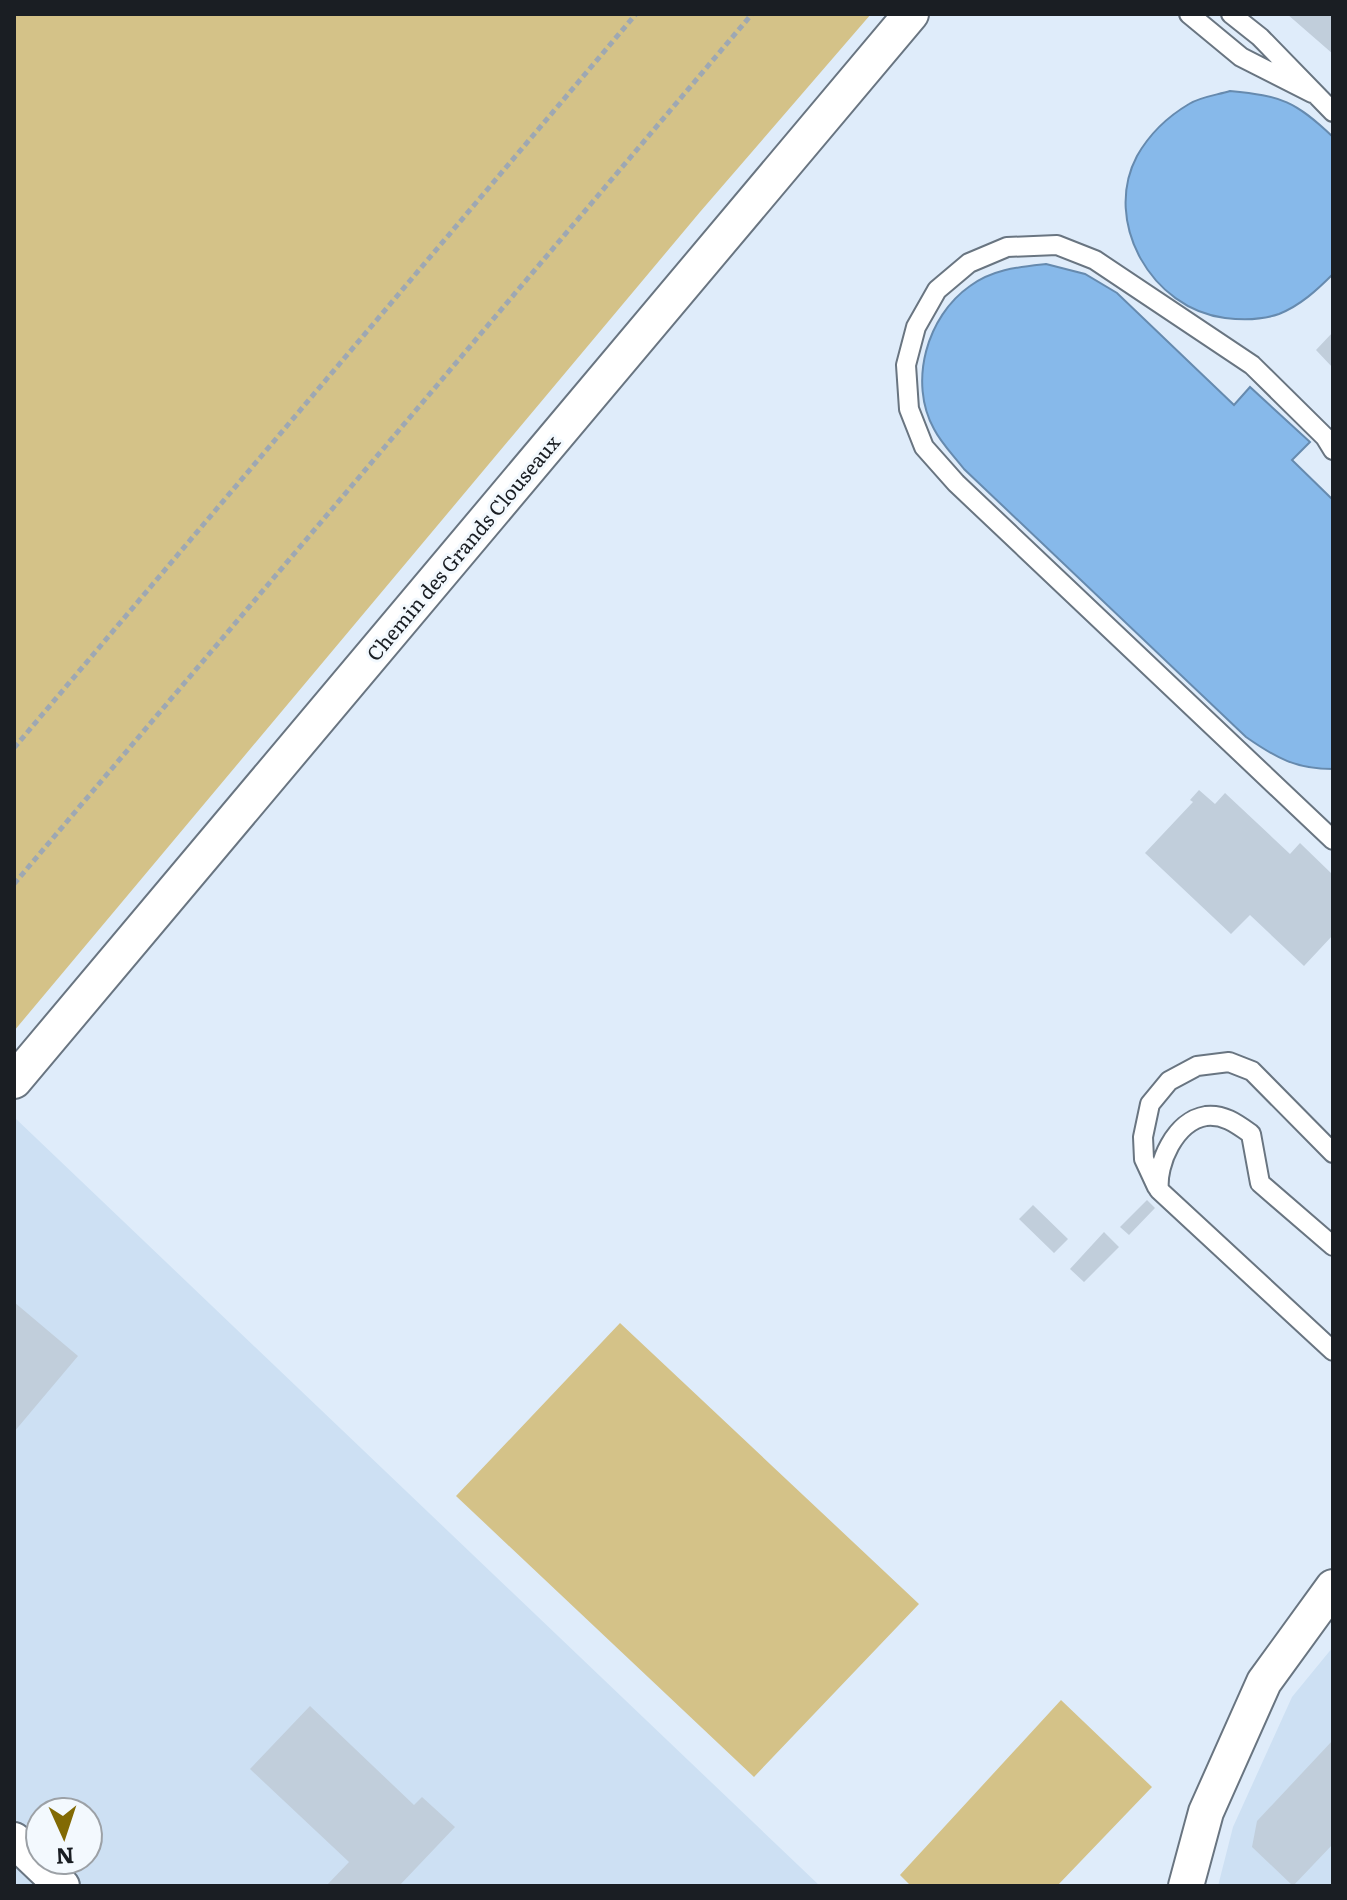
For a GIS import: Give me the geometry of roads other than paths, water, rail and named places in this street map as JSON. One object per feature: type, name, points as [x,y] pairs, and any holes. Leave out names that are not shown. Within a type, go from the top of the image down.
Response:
[{"type":"street","name":"Chemin des Grands Clouseaux","points":[[14,1081],[911,14]]},
{"type":"street","points":[[1186,1886],[1206,1812],[1264,1682],[1333,1587]]},
{"type":"street","points":[[14,1840],[62,1886]]},
{"type":"lane","points":[[1189,14],[1241,57],[1312,93]]},
{"type":"lane","points":[[1231,14],[1260,37],[1333,112]]},
{"type":"lane","points":[[1333,450],[1325,437],[1252,365],[1095,260],[1057,245],[1007,247],[969,263],[937,290],[916,327],[906,365],[909,409],[924,447],[956,483],[1333,840]]},
{"type":"lane","points":[[1333,1153],[1252,1071],[1229,1062],[1197,1066],[1169,1081],[1150,1104],[1143,1137],[1144,1159],[1159,1190],[1333,1351]]},
{"type":"lane","points":[[1159,1190],[1157,1177],[1165,1151],[1177,1135],[1190,1123],[1205,1116],[1229,1118],[1251,1134],[1260,1183],[1333,1246]]},
{"type":"water","points":[[1230,91],[1287,102],[1333,137],[1333,274],[1294,306],[1279,314],[1259,318],[1225,318],[1199,311],[1176,298],[1156,280],[1140,258],[1130,234],[1126,208],[1128,182],[1137,156],[1153,133],[1173,114],[1193,102]]},
{"type":"water","points":[[1046,264],[1085,274],[1117,293],[1234,405],[1250,387],[1310,442],[1292,460],[1333,500],[1333,769],[1287,761],[1246,737],[964,469],[937,434],[926,411],[923,371],[926,351],[943,314],[970,286],[988,276]]}]
